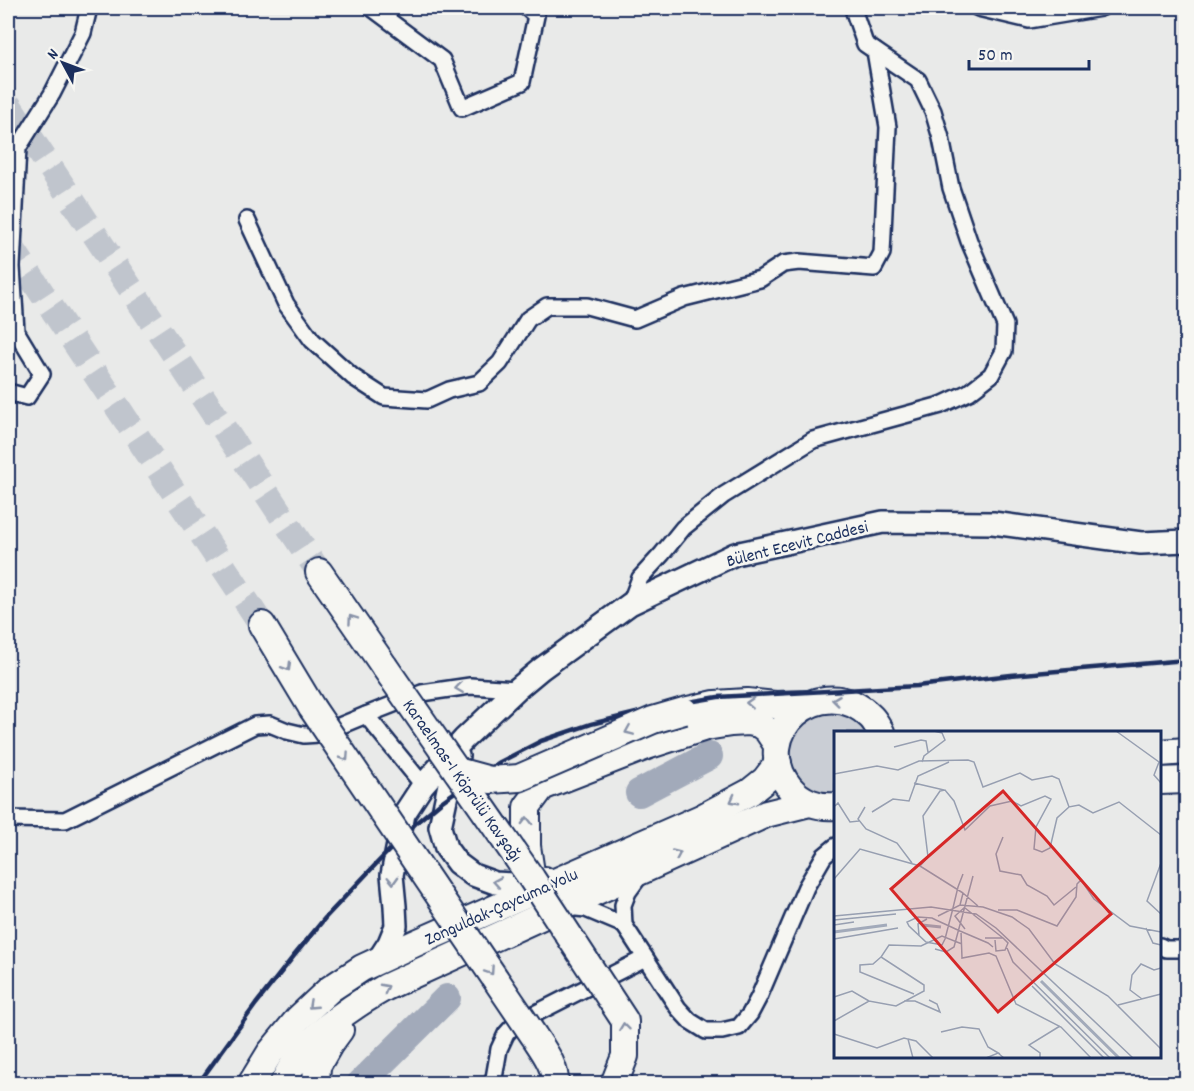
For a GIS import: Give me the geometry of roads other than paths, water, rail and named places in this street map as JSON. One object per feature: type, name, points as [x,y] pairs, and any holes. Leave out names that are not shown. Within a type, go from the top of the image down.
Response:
[{"type":"highway","name":"Karaelmas-1 Köprülü Kavşağı","points":[[319,572],[532,879],[625,1021],[625,1056],[614,1083]]},
{"type":"highway","points":[[262,625],[312,708],[534,1036],[550,1063],[555,1083]]},
{"type":"highway","points":[[457,771],[490,780],[519,778],[653,720],[715,704],[747,702],[775,705],[808,704],[826,699],[843,700],[860,707],[873,718],[880,731]]},
{"type":"highway","name":"Zonguldak-Çaycuma Yolu","points":[[250,1083],[270,1053],[298,1019],[330,989],[362,968],[700,818],[750,792],[765,780],[777,754],[783,728],[794,714],[808,704]]},
{"type":"highway","points":[[532,879],[527,846],[526,807],[542,787],[647,746],[706,727],[739,722],[759,724],[767,730],[784,780],[795,794],[810,803],[834,806]]},
{"type":"highway","points":[[1161,753],[1186,751]]},
{"type":"highway","points":[[1161,781],[1186,780]]},
{"type":"highway","name":"Zonguldak-Çaycuma Yolu","points":[[283,1083],[303,1052],[337,1019],[386,987],[766,814],[810,803]]},
{"type":"highway","points":[[316,1083],[317,1066],[360,1002]]},
{"type":"main road","name":"Bülent Ecevit Caddesi","points":[[378,960],[389,944],[396,926],[392,875],[404,814],[423,785],[464,739],[517,689],[630,604],[735,554],[883,522],[993,523],[1141,543],[1186,541]]},
{"type":"main road","points":[[464,739],[451,775],[440,827],[446,848],[457,863],[473,875],[495,883],[512,884],[576,873]]},
{"type":"street","points":[[8,392],[27,397],[42,374],[16,331],[12,267],[18,148],[52,94],[83,33],[89,8]]},
{"type":"street","points":[[372,8],[442,60],[462,108],[522,82],[536,16],[527,8]]},
{"type":"street","points":[[630,604],[640,578],[683,528],[724,495],[813,440],[940,405],[969,392],[991,375],[1004,351],[1005,325],[969,242],[951,188],[933,111],[918,80],[865,44],[854,12],[856,8]]},
{"type":"street","points":[[978,8],[1029,20],[1101,8]]},
{"type":"street","points":[[247,220],[286,304],[312,340],[353,377],[384,397],[427,400],[449,390],[479,383],[500,363],[528,319],[547,306],[587,306],[635,319],[684,298],[760,279],[783,264],[799,262],[874,268],[882,254],[888,127],[875,51]]},
{"type":"street","points":[[8,814],[8,819],[65,820],[255,725],[270,724],[304,735],[320,734],[422,693],[470,686],[517,689]]},
{"type":"street","points":[[366,714],[423,785]]},
{"type":"street","points":[[644,870],[628,892],[623,905],[624,925],[678,1008],[690,1021],[706,1031],[722,1031],[739,1027],[750,1014],[806,887],[824,856],[834,848]]},
{"type":"street","points":[[563,906],[585,909],[624,925]]},
{"type":"street","points":[[1161,946],[1166,949],[1186,949]]},
{"type":"street","points":[[493,1083],[499,1049],[506,1034],[515,1024],[645,958]]},
{"type":"waterway","points":[[639,793],[709,756]]},
{"type":"waterway","points":[[360,1084],[447,998]]},
{"type":"tunnel","points":[[8,104],[319,572]]},
{"type":"tunnel","points":[[8,242],[262,625]]},
{"type":"railway","points":[[198,1084],[256,1004],[325,918],[417,822],[441,802],[500,762],[541,741],[591,724],[665,706],[718,697],[917,686],[1011,675],[1186,660]]}]
